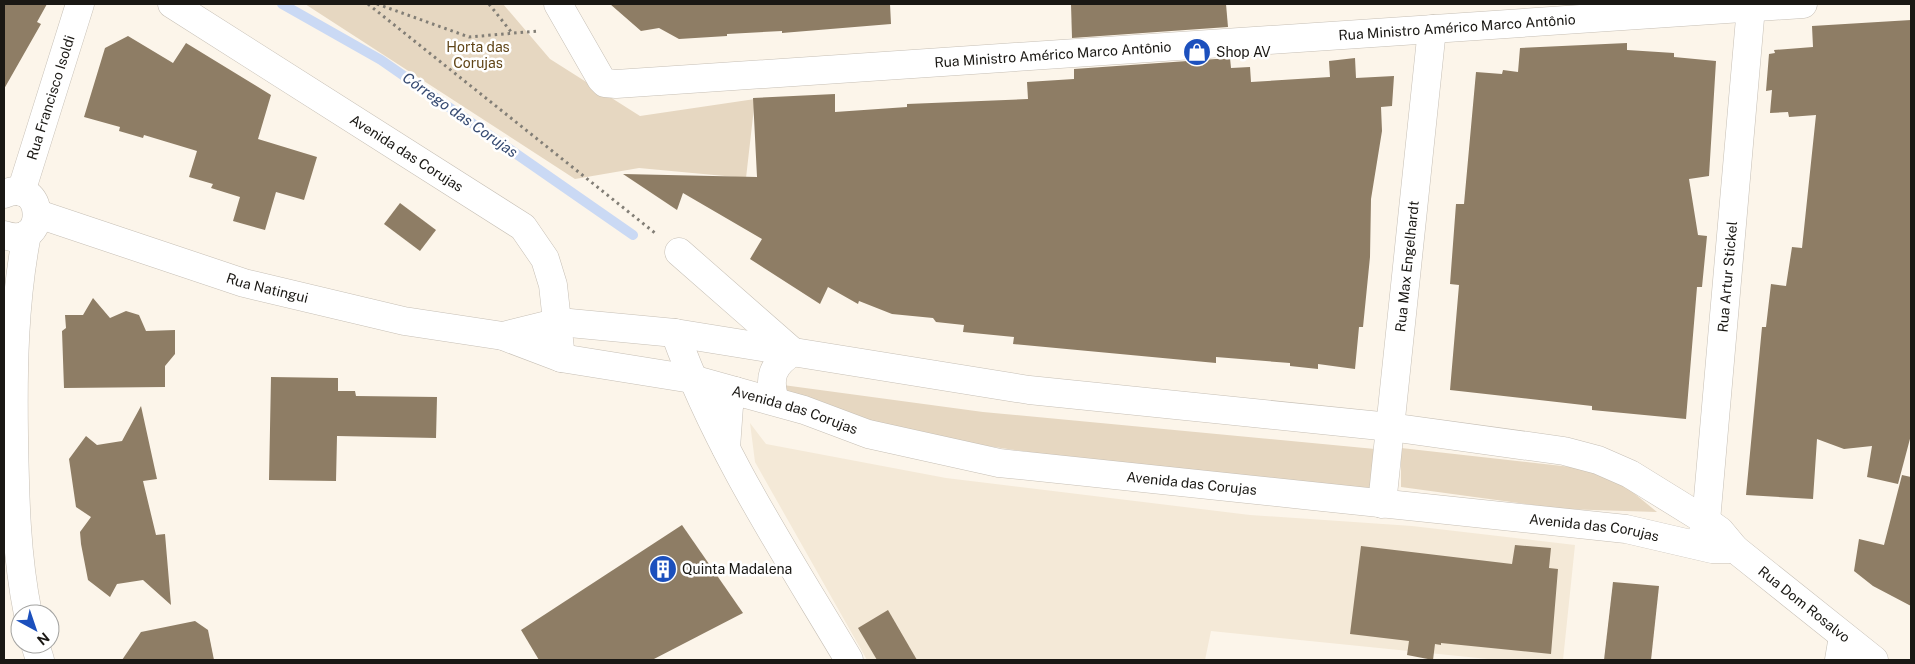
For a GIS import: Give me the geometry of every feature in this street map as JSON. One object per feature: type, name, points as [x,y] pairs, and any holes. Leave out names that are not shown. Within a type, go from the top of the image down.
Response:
[{"type":"street","name":"Rua Francisco Isoldi","points":[[12,193],[80,4]]},
{"type":"street","name":"Avenida das Corujas","points":[[172,4],[523,227],[545,259],[553,285],[559,322],[561,358]]},
{"type":"street","name":"Rua Ministro Américo Marco Antônio","points":[[558,4],[601,79],[606,83],[616,84],[1803,4]]},
{"type":"street","name":"Rua Artur Stickel","points":[[1703,534],[1752,7]]},
{"type":"street","name":"Rua Max Engelhardt","points":[[1382,504],[1432,29]]},
{"type":"street","points":[[12,193],[33,200],[23,227],[16,301],[14,392],[15,519],[27,604]]},
{"type":"street","name":"Rua Natingui","points":[[23,227],[404,321],[503,336],[561,358],[692,379]]},
{"type":"street","points":[[679,252],[793,352]]},
{"type":"street","points":[[4,254],[16,301]]},
{"type":"street","name":"Rua Natingui","points":[[503,336],[559,322],[675,333]]},
{"type":"street","points":[[849,660],[726,450],[692,379],[675,333],[1029,390],[1390,427],[1564,451],[1598,460],[1630,474],[1703,534]]},
{"type":"street","points":[[775,401],[770,385],[775,369],[780,360],[793,352]]},
{"type":"street","name":"Avenida das Corujas","points":[[692,379],[775,401],[868,434],[999,462],[1626,529],[1703,534]]},
{"type":"street","points":[[726,450],[727,420],[735,391]]},
{"type":"street","name":"Rua Dom Rosalvo","points":[[1703,534],[1712,549],[1735,549],[1841,648],[1874,660]]},
{"type":"path","points":[[368,4],[679,252]]},
{"type":"path","points":[[377,4],[470,37],[571,28]]},
{"type":"path","points":[[489,4],[512,33]]},
{"type":"shaded area","points":[[750,423],[766,444],[946,478],[1250,515],[1412,526],[1575,545],[1563,660],[1498,660],[1211,631],[1205,660],[867,660],[755,462]]},
{"type":"green space","name":"Horta das Corujas","points":[[305,4],[503,4],[550,59],[640,116],[755,99],[746,178],[639,168],[575,179]]},
{"type":"green space","points":[[783,385],[983,412],[1375,449],[1375,490],[1239,483],[873,429],[783,405]]},
{"type":"green space","points":[[1401,448],[1607,471],[1657,512],[1562,509],[1401,487]]},
{"type":"building","points":[[4,4],[47,4],[37,22],[41,24],[4,89]]},
{"type":"building","points":[[610,4],[890,4],[891,24],[782,33],[782,31],[727,34],[727,36],[679,39],[659,28],[641,31]]},
{"type":"building","points":[[1071,4],[1226,4],[1228,27],[1072,38]]},
{"type":"building","points":[[1911,20],[1911,435],[1898,484],[1867,477],[1872,446],[1844,449],[1817,439],[1813,499],[1746,495],[1762,327],[1766,327],[1771,284],[1786,286],[1792,247],[1802,248],[1816,115],[1789,117],[1788,112],[1770,113],[1772,90],[1766,91],[1769,54],[1775,53],[1774,50],[1813,47],[1812,26]]},
{"type":"building","points":[[128,36],[173,63],[186,43],[271,95],[258,139],[317,157],[304,200],[276,192],[265,230],[233,221],[240,197],[211,188],[213,184],[189,177],[197,151],[144,135],[143,138],[119,131],[120,127],[84,117],[105,48]]},
{"type":"building","points":[[1627,43],[1627,50],[1674,53],[1674,57],[1716,61],[1709,176],[1689,179],[1698,235],[1707,236],[1702,287],[1697,287],[1686,419],[1592,410],[1592,406],[1450,390],[1459,285],[1450,284],[1456,204],[1464,204],[1476,72],[1502,74],[1503,70],[1518,72],[1520,48]]},
{"type":"building","points":[[1230,58],[1231,68],[1250,67],[1251,82],[1330,77],[1329,61],[1355,58],[1356,78],[1394,76],[1392,106],[1381,107],[1382,131],[1371,199],[1370,257],[1363,327],[1359,327],[1355,369],[1318,364],[1318,369],[1290,366],[1290,363],[1216,357],[1216,363],[1013,344],[1014,337],[963,332],[964,325],[936,322],[933,318],[892,314],[859,301],[858,304],[828,287],[820,304],[750,259],[762,239],[683,193],[677,210],[623,174],[757,177],[753,98],[835,94],[835,112],[907,107],[907,104],[1028,99],[1027,82],[1074,79],[1074,69]]},
{"type":"building","points":[[400,203],[436,230],[420,251],[384,224]]},
{"type":"building","points":[[93,298],[110,318],[126,311],[139,315],[146,331],[175,330],[175,354],[165,366],[165,387],[64,388],[62,331],[66,328],[65,315],[83,315]]},
{"type":"building","points":[[271,377],[338,378],[338,391],[355,391],[356,396],[437,397],[436,438],[337,436],[336,481],[269,480]]},
{"type":"building","points":[[141,406],[157,479],[143,481],[156,535],[165,534],[171,605],[143,580],[117,584],[110,597],[88,580],[81,544],[80,532],[91,517],[76,507],[69,459],[86,436],[97,445],[122,441]]},
{"type":"building","points":[[1902,475],[1911,477],[1911,606],[1873,586],[1854,571],[1859,539],[1884,545]]},
{"type":"building","name":"Quinta Madalena","points":[[682,525],[743,613],[652,660],[539,660],[521,630]]},
{"type":"building","points":[[1515,545],[1551,548],[1549,568],[1558,569],[1551,654],[1441,643],[1441,645],[1435,644],[1433,660],[1407,655],[1409,641],[1350,634],[1361,546],[1512,564]]},
{"type":"building","points":[[1613,582],[1659,586],[1651,660],[1604,660]]},
{"type":"building","points":[[888,610],[917,660],[877,660],[858,628]]},
{"type":"building","points":[[195,621],[208,630],[214,660],[122,660],[141,632]]},
{"type":"waterway","name":"Córrego das Corujas","points":[[282,4],[381,60],[633,235]]},
{"type":"place","name":"Shop AV","points":[[1197,52]]},
{"type":"place","name":"Quinta Madalena","points":[[663,569]]}]
